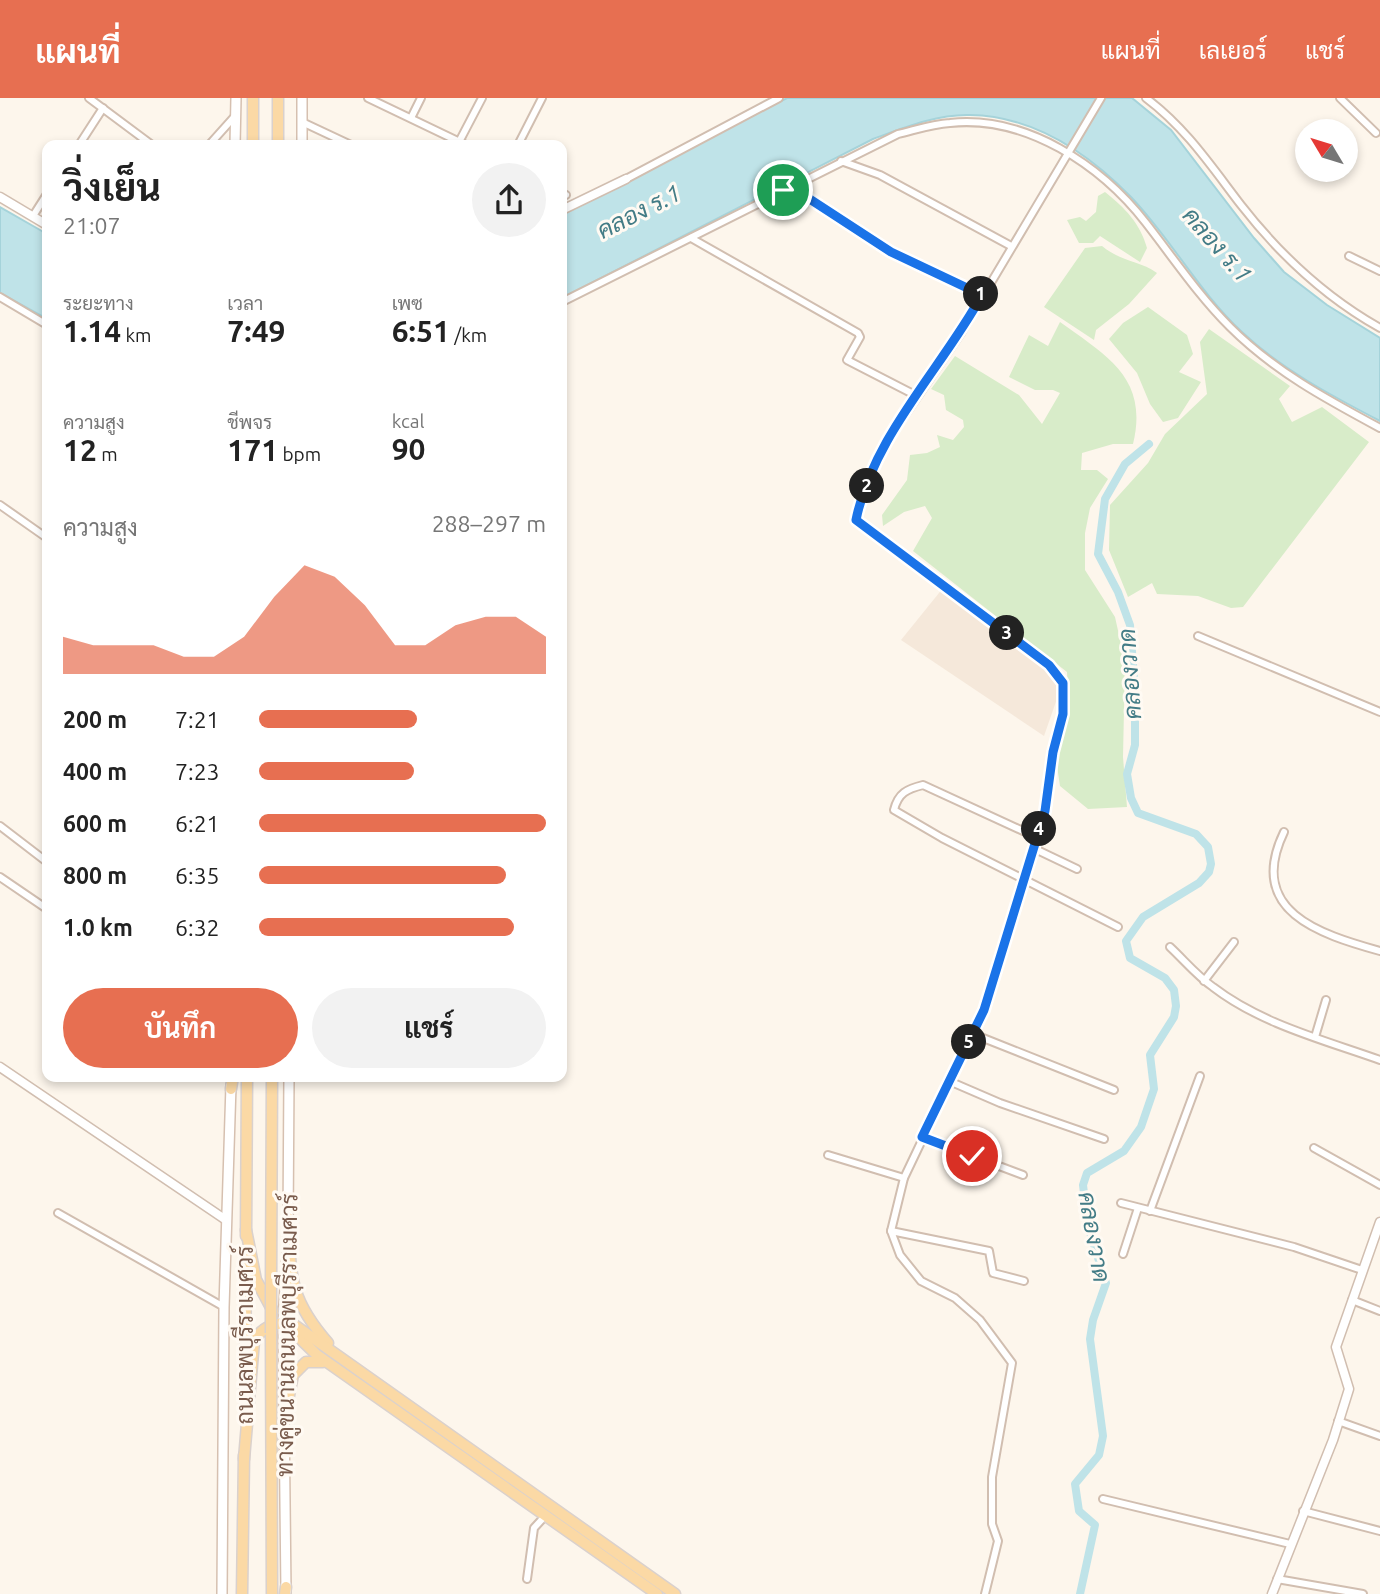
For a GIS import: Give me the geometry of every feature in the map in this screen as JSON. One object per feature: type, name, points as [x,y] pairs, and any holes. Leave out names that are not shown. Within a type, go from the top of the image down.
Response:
[{"type":"main road","points":[[235,140],[236,98]]},
{"type":"main road","points":[[253,98],[253,140]]},
{"type":"main road","points":[[278,98],[278,140]]},
{"type":"main road","points":[[302,98],[302,140]]},
{"type":"main road","points":[[222,1594],[224,1307],[232,1082]]},
{"type":"main road","name":"ถนนลพบุรีราเมศวร์","points":[[242,1594],[247,1082]]},
{"type":"main road","name":"ถนนลพบุรีราเมศวร์","points":[[272,1082],[272,1594]]},
{"type":"main road","name":"ทางคู่ขนานถนนลพบุรีราเมศวร์","points":[[286,1592],[283,1322],[288,1218],[289,1082]]},
{"type":"main road","points":[[288,1218],[293,1283],[299,1301],[307,1318],[337,1353]]},
{"type":"main road","points":[[246,1230],[261,1295],[283,1322],[331,1365],[657,1594]]},
{"type":"main road","points":[[244,1460],[254,1341],[259,1332],[268,1326],[283,1322],[293,1324],[675,1594]]},
{"type":"main road","points":[[284,1421],[293,1375],[306,1362],[315,1360],[331,1365]]},
{"type":"street","points":[[89,98],[145,140]]},
{"type":"street","points":[[368,98],[454,140]]},
{"type":"street","points":[[411,118],[421,98]]},
{"type":"street","points":[[464,140],[481,98]]},
{"type":"street","points":[[521,140],[542,98]]},
{"type":"street","points":[[567,208],[779,98]]},
{"type":"street","points":[[985,1594],[998,1541],[992,1524],[992,1477],[1012,1363],[980,1320],[955,1298],[921,1281],[900,1255],[891,1231],[904,1178],[984,1010],[1045,811],[1053,752],[1063,714],[1063,683],[1049,665],[856,520],[860,499],[888,440],[961,333],[1101,98]]},
{"type":"street","points":[[1146,98],[1170,117],[1204,153],[1241,204],[1295,266],[1329,295],[1380,328]]},
{"type":"street","points":[[1340,98],[1376,133]]},
{"type":"street","points":[[82,140],[103,108]]},
{"type":"street","points":[[213,140],[235,116]]},
{"type":"street","points":[[302,122],[340,140]]},
{"type":"street","points":[[567,299],[898,134],[950,122],[969,122],[1021,131],[1068,152],[1130,204],[1203,299],[1265,359],[1315,393],[1380,428]]},
{"type":"street","points":[[841,161],[880,175],[1011,246]]},
{"type":"street","points":[[783,190],[802,194],[891,252],[982,295]]},
{"type":"street","points":[[0,197],[42,222]]},
{"type":"street","points":[[33,216],[42,202]]},
{"type":"street","points":[[691,237],[858,333],[860,337],[847,360],[917,396]]},
{"type":"street","points":[[1349,256],[1380,271]]},
{"type":"street","points":[[0,297],[42,322]]},
{"type":"street","points":[[0,505],[42,534]]},
{"type":"street","points":[[1198,636],[1380,712]]},
{"type":"street","points":[[1036,837],[923,785],[906,789],[895,801],[894,810],[942,838],[1118,927]]},
{"type":"street","points":[[0,826],[42,858]]},
{"type":"street","points":[[1283,832],[1272,869],[1274,887],[1280,899],[1313,929],[1380,951]]},
{"type":"street","points":[[1033,848],[1077,869]]},
{"type":"street","points":[[0,877],[42,906]]},
{"type":"street","points":[[1204,981],[1234,942]]},
{"type":"street","points":[[1170,947],[1204,981],[1262,1016],[1380,1060]]},
{"type":"street","points":[[1315,1037],[1326,1000]]},
{"type":"street","points":[[973,1034],[1114,1090]]},
{"type":"street","points":[[0,1068],[226,1220]]},
{"type":"street","points":[[1150,1211],[1200,1076]]},
{"type":"street","points":[[948,1081],[1000,1103],[1104,1139]]},
{"type":"street","points":[[922,1137],[1023,1175]]},
{"type":"street","points":[[1314,1148],[1380,1185]]},
{"type":"street","points":[[828,1155],[904,1178]]},
{"type":"street","points":[[1121,1203],[1294,1247],[1362,1270]]},
{"type":"street","points":[[1123,1254],[1138,1208]]},
{"type":"street","points":[[58,1213],[224,1307]]},
{"type":"street","points":[[1272,1594],[1349,1389],[1348,1376],[1336,1348],[1380,1222]]},
{"type":"street","points":[[891,1231],[989,1251],[993,1273],[1024,1281]]},
{"type":"street","points":[[1352,1300],[1380,1311]]},
{"type":"street","points":[[1339,1421],[1380,1436]]},
{"type":"street","points":[[1103,1499],[1290,1544]]},
{"type":"street","points":[[1303,1511],[1380,1531]]},
{"type":"street","points":[[527,1579],[534,1528],[546,1515]]},
{"type":"street","points":[[1277,1579],[1363,1594]]},
{"type":"shaded area","points":[[943,588],[1053,676],[1060,690],[1044,736],[901,640]]},
{"type":"green space","points":[[1105,192],[1125,210],[1140,231],[1147,248],[1140,262],[1100,236],[1093,243],[1079,243],[1067,220],[1080,217],[1086,221],[1096,212],[1098,196]]},
{"type":"green space","points":[[1102,246],[1117,256],[1157,273],[1129,304],[1096,330],[1094,340],[1044,307],[1085,248]]},
{"type":"green space","points":[[1148,307],[1187,335],[1193,354],[1179,372],[1201,382],[1178,418],[1163,422],[1150,404],[1137,373],[1109,339],[1123,323]]},
{"type":"green space","points":[[1060,322],[1108,358],[1129,385],[1135,402],[1133,444],[1113,444],[1082,453],[1081,470],[1097,470],[1108,479],[1090,508],[1085,533],[1085,570],[1115,617],[1125,662],[1123,757],[1127,807],[1088,809],[1060,786],[1056,759],[1069,707],[1067,672],[913,551],[932,518],[925,506],[904,512],[883,526],[882,515],[907,480],[910,455],[927,453],[940,447],[937,435],[953,440],[964,427],[963,420],[946,410],[944,395],[931,389],[955,356],[1019,395],[1042,424],[1060,393],[1053,390],[1035,390],[1009,377],[1029,335],[1048,346]]},
{"type":"green space","points":[[1209,329],[1290,386],[1279,399],[1292,422],[1322,407],[1369,442],[1243,607],[1231,608],[1198,596],[1157,594],[1152,583],[1128,597],[1109,550],[1110,505],[1148,463],[1165,434],[1207,394],[1200,342]]},
{"type":"water","name":"คลอง ร.1","points":[[787,98],[1132,98],[1171,130],[1254,238],[1284,272],[1327,305],[1380,338],[1380,421],[1290,370],[1257,345],[1212,300],[1145,213],[1114,181],[1078,152],[1038,130],[1016,122],[994,117],[958,115],[920,122],[873,139],[567,295],[567,209]]},
{"type":"water","points":[[0,207],[42,231],[42,316],[0,293]]},
{"type":"waterway","name":"คลองวาด","points":[[1080,1594],[1095,1525],[1079,1511],[1075,1484],[1099,1455],[1103,1436],[1090,1339],[1093,1320],[1106,1283],[1088,1226],[1083,1185],[1087,1173],[1124,1151],[1141,1127],[1154,1089],[1150,1055],[1174,1017],[1176,1006],[1174,990],[1165,978],[1130,958],[1126,941],[1143,917],[1199,883],[1209,872],[1211,864],[1208,847],[1196,834],[1138,813],[1131,798],[1127,774],[1135,745],[1135,691],[1130,625],[1118,592],[1098,554],[1105,499],[1125,464],[1149,444]]},
{"type":"route","points":[[783,190],[802,194],[891,252],[982,295],[961,333],[888,440],[860,499],[856,520],[1049,665],[1063,683],[1063,714],[1053,752],[1045,811],[1003,939],[984,1010],[922,1137],[972,1156]]}]
